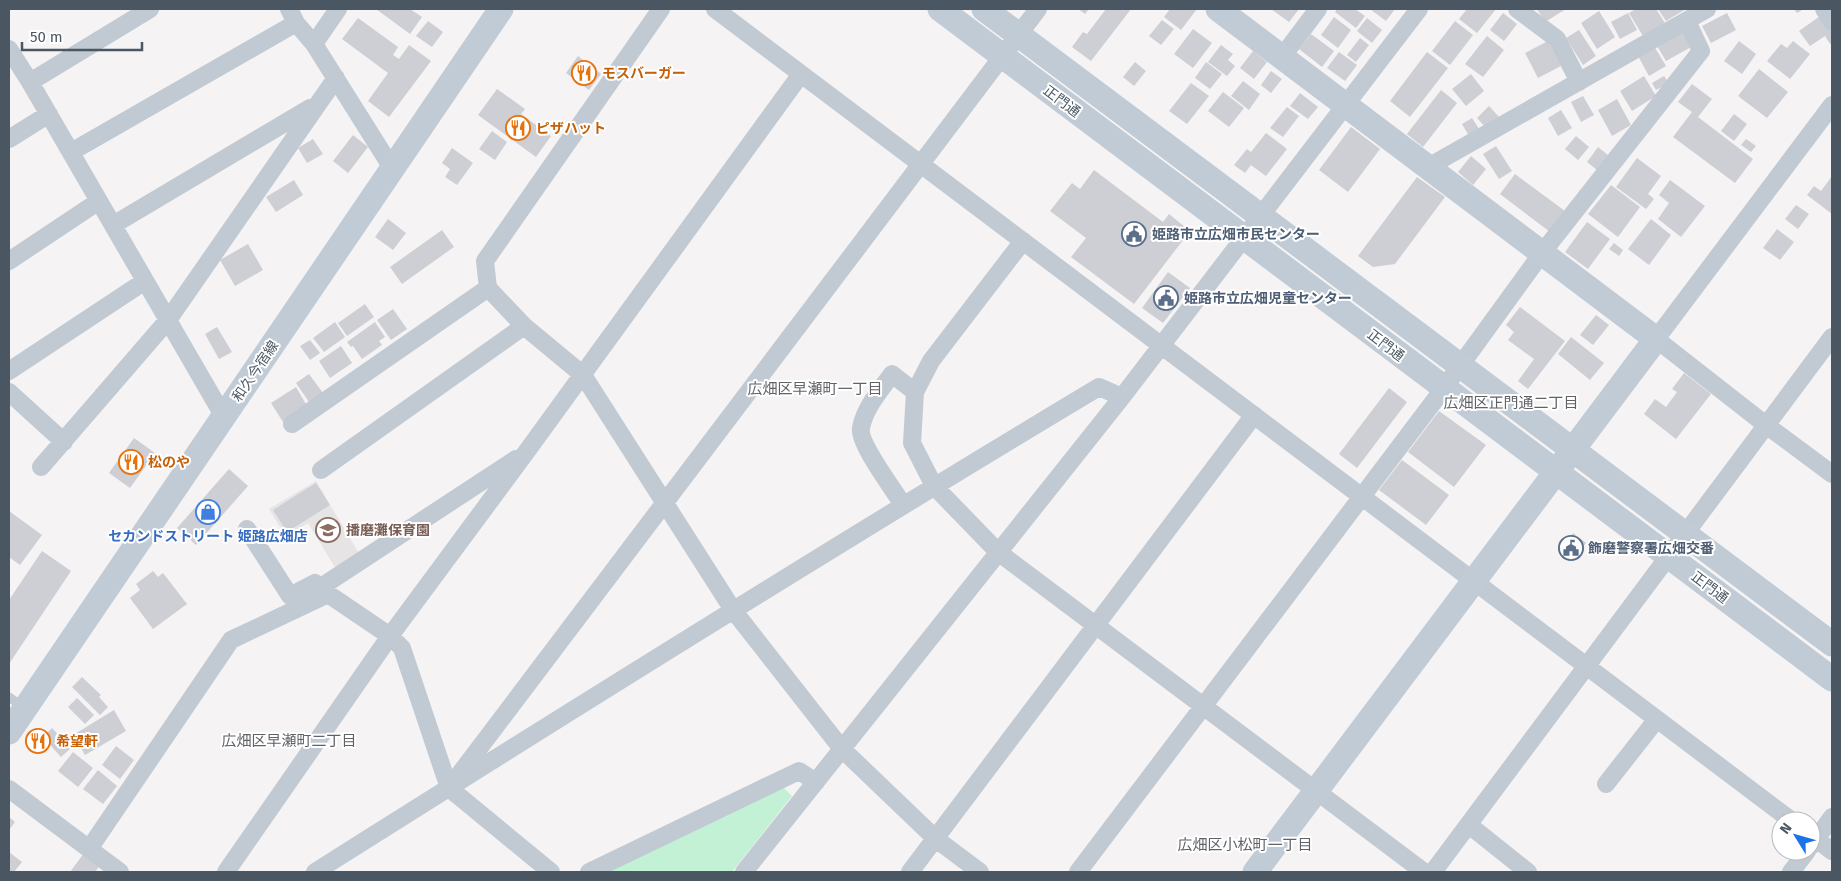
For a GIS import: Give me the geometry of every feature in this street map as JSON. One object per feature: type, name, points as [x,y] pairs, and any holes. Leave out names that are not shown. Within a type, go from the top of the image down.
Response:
[{"type":"street","points":[[30,82],[150,9]]},
{"type":"street","points":[[314,44],[338,9]]},
{"type":"street","name":"和久今宿線","points":[[9,732],[17,702],[224,417],[501,9]]},
{"type":"street","points":[[661,9],[486,261],[488,288],[524,326],[583,375],[733,610],[842,749],[936,839],[980,872]]},
{"type":"street","points":[[715,9],[1779,811]]},
{"type":"street","name":"正門通","points":[[940,9],[1832,679]]},
{"type":"street","name":"正門通","points":[[984,9],[1461,364],[1832,644]]},
{"type":"street","points":[[449,788],[1038,9]]},
{"type":"street","points":[[1218,9],[1832,474]]},
{"type":"street","points":[[1282,57],[1318,9]]},
{"type":"street","points":[[744,872],[1122,397],[1160,344],[1262,215],[1419,9]]},
{"type":"street","points":[[1518,9],[1557,39],[1579,82]]},
{"type":"street","points":[[1428,167],[1706,9]]},
{"type":"street","points":[[1824,9],[1832,22]]},
{"type":"street","points":[[71,152],[293,16],[314,44],[392,168]]},
{"type":"street","points":[[1078,872],[1444,388],[1542,253],[1701,51],[1687,21]]},
{"type":"street","points":[[9,49],[49,114],[224,417]]},
{"type":"street","points":[[226,872],[390,636],[583,375],[801,74]]},
{"type":"street","points":[[41,467],[168,320],[336,78]]},
{"type":"street","points":[[113,225],[316,105]]},
{"type":"street","points":[[1255,872],[1832,105]]},
{"type":"street","points":[[9,139],[49,114]]},
{"type":"street","points":[[9,261],[99,200]]},
{"type":"street","points":[[1023,241],[932,361],[915,392],[912,443],[934,486],[998,552],[1424,872]]},
{"type":"street","points":[[9,371],[145,282]]},
{"type":"street","points":[[292,424],[488,288]]},
{"type":"street","points":[[321,470],[524,326]]},
{"type":"street","points":[[1433,872],[1670,557],[1832,337]]},
{"type":"street","points":[[903,505],[863,442],[861,429],[868,408],[892,374],[915,392]]},
{"type":"street","points":[[315,872],[733,610],[1099,387],[1122,397]]},
{"type":"street","points":[[9,392],[64,442]]},
{"type":"street","points":[[910,872],[1254,415]]},
{"type":"street","points":[[89,849],[231,640],[324,591],[527,451]]},
{"type":"street","points":[[246,529],[290,596],[315,583],[390,636],[402,648],[449,788],[551,872]]},
{"type":"street","points":[[1606,784],[1656,718]]},
{"type":"street","points":[[589,872],[799,771],[816,782]]},
{"type":"street","points":[[9,789],[120,872]]},
{"type":"street","points":[[1821,831],[1832,817]]},
{"type":"street","points":[[1469,825],[1528,872]]},
{"type":"street","points":[[1791,872],[1799,861]]},
{"type":"shaded area","name":"播磨灘保育園","points":[[316,481],[360,555],[336,569],[308,523],[286,537],[269,509]]},
{"type":"green space","points":[[782,786],[792,796],[732,872],[605,872]]},
{"type":"building","points":[[376,9],[410,9],[422,17],[410,34]]},
{"type":"building","points":[[1078,9],[1089,9],[1085,14]]},
{"type":"building","points":[[1106,9],[1131,9],[1091,61],[1072,47],[1083,32],[1087,34]]},
{"type":"building","points":[[1170,9],[1197,9],[1181,30],[1164,17]]},
{"type":"building","points":[[1271,9],[1299,9],[1289,22]]},
{"type":"building","points":[[1337,9],[1355,9],[1365,16],[1356,28],[1335,12]]},
{"type":"building","points":[[1370,9],[1395,9],[1386,21]]},
{"type":"building","points":[[1467,9],[1496,9],[1477,33],[1459,19]]},
{"type":"building","points":[[1537,9],[1566,9],[1545,22]]},
{"type":"building","points":[[1636,9],[1656,9],[1665,23],[1643,36],[1629,13]]},
{"type":"building","points":[[1658,9],[1686,9],[1666,21]]},
{"type":"building","points":[[1794,9],[1804,9],[1797,13]]},
{"type":"building","points":[[1599,11],[1615,37],[1597,49],[1581,23]]},
{"type":"building","points":[[1503,13],[1517,24],[1504,41],[1490,30]]},
{"type":"building","points":[[1628,13],[1637,30],[1620,39],[1611,22]]},
{"type":"building","points":[[1727,13],[1736,30],[1711,43],[1702,26]]},
{"type":"building","points":[[1823,14],[1832,28],[1832,42],[1830,44],[1825,36],[1810,46],[1799,31]]},
{"type":"building","points":[[1334,17],[1351,30],[1338,48],[1321,35]]},
{"type":"building","points":[[358,18],[398,47],[393,55],[399,59],[409,45],[431,61],[389,117],[368,101],[388,73],[342,39]]},
{"type":"building","points":[[1367,18],[1382,30],[1372,43],[1357,31]]},
{"type":"building","points":[[1162,20],[1174,29],[1161,45],[1149,36]]},
{"type":"building","points":[[428,21],[443,32],[432,47],[416,36]]},
{"type":"building","points":[[1455,21],[1473,35],[1450,65],[1432,51]]},
{"type":"building","points":[[1193,29],[1212,43],[1193,68],[1174,54]]},
{"type":"building","points":[[1683,29],[1693,46],[1666,61],[1656,44]]},
{"type":"building","points":[[1579,30],[1596,56],[1583,65],[1566,38]]},
{"type":"building","points":[[1311,34],[1334,51],[1322,67],[1299,49]]},
{"type":"building","points":[[1487,36],[1504,50],[1483,77],[1465,64]]},
{"type":"building","points":[[1360,38],[1369,45],[1356,62],[1347,55]]},
{"type":"building","points":[[1548,41],[1561,66],[1538,78],[1525,53]]},
{"type":"building","points":[[1739,41],[1756,54],[1742,74],[1724,61]]},
{"type":"building","points":[[1793,41],[1810,54],[1790,79],[1767,61],[1781,44],[1787,48]]},
{"type":"building","points":[[1221,45],[1233,54],[1228,60],[1235,66],[1227,76],[1208,62]]},
{"type":"building","points":[[1654,46],[1666,66],[1649,76],[1638,56]]},
{"type":"building","points":[[1253,51],[1267,62],[1254,79],[1240,68]]},
{"type":"building","points":[[1339,52],[1357,65],[1345,81],[1327,68]]},
{"type":"building","points":[[1427,52],[1448,68],[1410,117],[1390,101]]},
{"type":"building","points":[[578,56],[601,74],[589,90],[566,73]]},
{"type":"building","points":[[1135,62],[1146,71],[1134,86],[1123,77]]},
{"type":"building","points":[[1206,62],[1222,74],[1210,89],[1195,78]]},
{"type":"building","points":[[1759,69],[1788,92],[1767,118],[1738,96]]},
{"type":"building","points":[[1271,71],[1282,79],[1271,93],[1261,85]]},
{"type":"building","points":[[1471,74],[1484,91],[1466,106],[1452,89]]},
{"type":"building","points":[[1644,76],[1656,96],[1632,111],[1620,91]]},
{"type":"building","points":[[1664,76],[1669,83],[1656,90],[1652,83]]},
{"type":"building","points":[[1243,81],[1260,94],[1249,110],[1231,96]]},
{"type":"building","points":[[1191,83],[1209,96],[1187,124],[1169,111]]},
{"type":"building","points":[[1692,84],[1712,99],[1698,117],[1753,159],[1735,183],[1673,137],[1692,112],[1678,102]]},
{"type":"building","points":[[497,89],[525,109],[521,114],[551,136],[536,157],[478,115]]},
{"type":"building","points":[[1441,90],[1457,103],[1423,147],[1407,134]]},
{"type":"building","points":[[1223,92],[1244,108],[1229,127],[1208,111]]},
{"type":"building","points":[[1300,93],[1318,107],[1308,119],[1290,106]]},
{"type":"building","points":[[1583,96],[1594,115],[1581,122],[1571,102]]},
{"type":"building","points":[[1617,99],[1631,125],[1612,136],[1598,110]]},
{"type":"building","points":[[1489,106],[1500,118],[1487,129],[1477,118]]},
{"type":"building","points":[[1287,107],[1299,116],[1283,137],[1270,128]]},
{"type":"building","points":[[1561,110],[1572,128],[1558,136],[1548,118]]},
{"type":"building","points":[[1734,114],[1747,124],[1734,141],[1721,131]]},
{"type":"building","points":[[1472,118],[1479,129],[1469,136],[1462,124]]},
{"type":"building","points":[[1351,127],[1380,149],[1348,192],[1319,170]]},
{"type":"building","points":[[492,131],[507,142],[495,160],[479,149]]},
{"type":"building","points":[[1266,133],[1287,149],[1266,176],[1251,165],[1245,173],[1234,165],[1247,149],[1251,152]]},
{"type":"building","points":[[353,135],[368,147],[348,173],[333,161]]},
{"type":"building","points":[[1576,136],[1589,147],[1578,160],[1565,149]]},
{"type":"building","points":[[313,139],[323,154],[307,163],[298,148]]},
{"type":"building","points":[[1746,139],[1756,146],[1751,152],[1741,145]]},
{"type":"building","points":[[1496,146],[1512,171],[1499,179],[1483,154]]},
{"type":"building","points":[[1598,147],[1608,155],[1597,170],[1587,162]]},
{"type":"building","points":[[452,148],[473,163],[457,185],[445,177],[450,169],[442,163]]},
{"type":"building","points":[[1471,156],[1486,169],[1473,185],[1458,172]]},
{"type":"building","points":[[1637,158],[1661,176],[1648,194],[1654,199],[1646,209],[1616,187]]},
{"type":"building","name":"姫路市立広畑市民センター","points":[[1094,170],[1163,222],[1169,214],[1190,231],[1134,304],[1071,257],[1086,238],[1050,211],[1072,183],[1080,189]]},
{"type":"building","points":[[1515,174],[1565,211],[1550,232],[1500,194]]},
{"type":"building","points":[[1832,176],[1832,214],[1807,195],[1814,186],[1821,191]]},
{"type":"building","points":[[1417,177],[1445,197],[1395,264],[1373,267],[1358,256]]},
{"type":"building","points":[[294,180],[303,195],[276,212],[266,197]]},
{"type":"building","points":[[1670,180],[1705,206],[1681,237],[1658,219],[1669,203],[1659,195]]},
{"type":"building","points":[[1611,185],[1640,207],[1618,237],[1588,214]]},
{"type":"building","points":[[1796,205],[1809,214],[1798,229],[1785,219]]},
{"type":"building","points":[[388,219],[406,233],[393,250],[375,237]]},
{"type":"building","points":[[1651,219],[1671,235],[1649,265],[1628,249]]},
{"type":"building","points":[[1587,222],[1610,239],[1588,269],[1565,252]]},
{"type":"building","points":[[1777,229],[1794,242],[1780,260],[1763,248]]},
{"type":"building","points":[[442,230],[454,247],[402,284],[390,267]]},
{"type":"building","points":[[1614,243],[1623,250],[1619,256],[1609,249]]},
{"type":"building","points":[[248,244],[263,270],[235,286],[220,260]]},
{"type":"building","name":"姫路市立広畑児童センター","points":[[1168,272],[1190,288],[1163,323],[1142,308]]},
{"type":"building","points":[[365,304],[374,317],[347,336],[338,323]]},
{"type":"building","points":[[1520,307],[1565,341],[1528,389],[1518,381],[1534,359],[1508,340],[1514,332],[1506,325]]},
{"type":"building","points":[[393,309],[407,329],[391,340],[377,320]]},
{"type":"building","points":[[1596,315],[1609,325],[1593,345],[1580,335]]},
{"type":"building","points":[[335,322],[345,337],[324,352],[313,338]]},
{"type":"building","points":[[375,322],[385,337],[379,341],[382,345],[362,359],[353,346],[351,347],[347,342]]},
{"type":"building","points":[[217,327],[232,352],[219,359],[205,334]]},
{"type":"building","points":[[1571,337],[1604,363],[1590,380],[1558,354]]},
{"type":"building","points":[[310,340],[320,353],[310,360],[300,346]]},
{"type":"building","points":[[341,346],[352,363],[330,378],[319,361]]},
{"type":"building","points":[[1684,373],[1711,394],[1676,439],[1644,414],[1655,399],[1666,407],[1677,392],[1672,389]]},
{"type":"building","points":[[309,374],[323,393],[309,402],[296,383]]},
{"type":"building","points":[[296,387],[307,406],[283,422],[271,403]]},
{"type":"building","points":[[1389,388],[1407,402],[1357,468],[1339,454]]},
{"type":"building","points":[[1439,411],[1486,445],[1454,487],[1408,452]]},
{"type":"building","points":[[134,438],[155,453],[130,488],[109,473]]},
{"type":"building","points":[[1402,460],[1449,495],[1426,525],[1379,490]]},
{"type":"building","points":[[229,469],[248,486],[196,545],[177,528]]},
{"type":"building","points":[[316,483],[330,505],[287,532],[273,510]]},
{"type":"building","points":[[9,511],[42,535],[20,565],[9,557]]},
{"type":"building","points":[[1573,533],[1586,543],[1573,561],[1560,550]]},
{"type":"building","points":[[42,551],[71,571],[9,664],[9,600]]},
{"type":"building","points":[[153,571],[158,577],[163,573],[187,604],[153,629],[130,598],[140,590],[136,584]]},
{"type":"building","points":[[82,677],[101,695],[99,697],[108,707],[100,715],[72,687]]},
{"type":"building","points":[[77,698],[94,715],[85,724],[68,707]]},
{"type":"building","points":[[114,710],[126,731],[85,755],[73,735]]},
{"type":"building","points":[[52,728],[71,748],[61,757],[43,737]]},
{"type":"building","points":[[37,734],[46,743],[39,751],[30,742]]},
{"type":"building","points":[[116,746],[134,760],[120,779],[102,765]]},
{"type":"building","points":[[73,752],[93,768],[78,787],[58,771]]},
{"type":"building","points":[[98,770],[117,786],[103,804],[83,789]]},
{"type":"building","points":[[9,817],[15,822],[9,830]]},
{"type":"building","points":[[9,852],[22,862],[14,872],[9,872]]},
{"type":"building","points":[[84,853],[100,865],[95,872],[70,872]]},
{"type":"place","name":"モスバーガー","points":[[584,73]]},
{"type":"place","name":"ピザハット","points":[[518,128]]},
{"type":"place","name":"姫路市立広畑市民センター","points":[[1134,234]]},
{"type":"place","name":"姫路市立広畑児童センター","points":[[1166,298]]},
{"type":"place","name":"松のや","points":[[131,462]]},
{"type":"place","name":"セカンドストリート 姫路広畑店","points":[[208,512]]},
{"type":"place","name":"播磨灘保育園","points":[[328,530]]},
{"type":"place","name":"飾磨警察署広畑交番","points":[[1571,548]]},
{"type":"place","name":"希望軒","points":[[38,741]]},
{"type":"district","name":"広畑区早瀬町一丁目","points":[[815,389]]},
{"type":"district","name":"広畑区正門通二丁目","points":[[1511,403]]},
{"type":"district","name":"広畑区早瀬町二丁目","points":[[289,741]]},
{"type":"district","name":"広畑区小松町一丁目","points":[[1245,845]]}]
